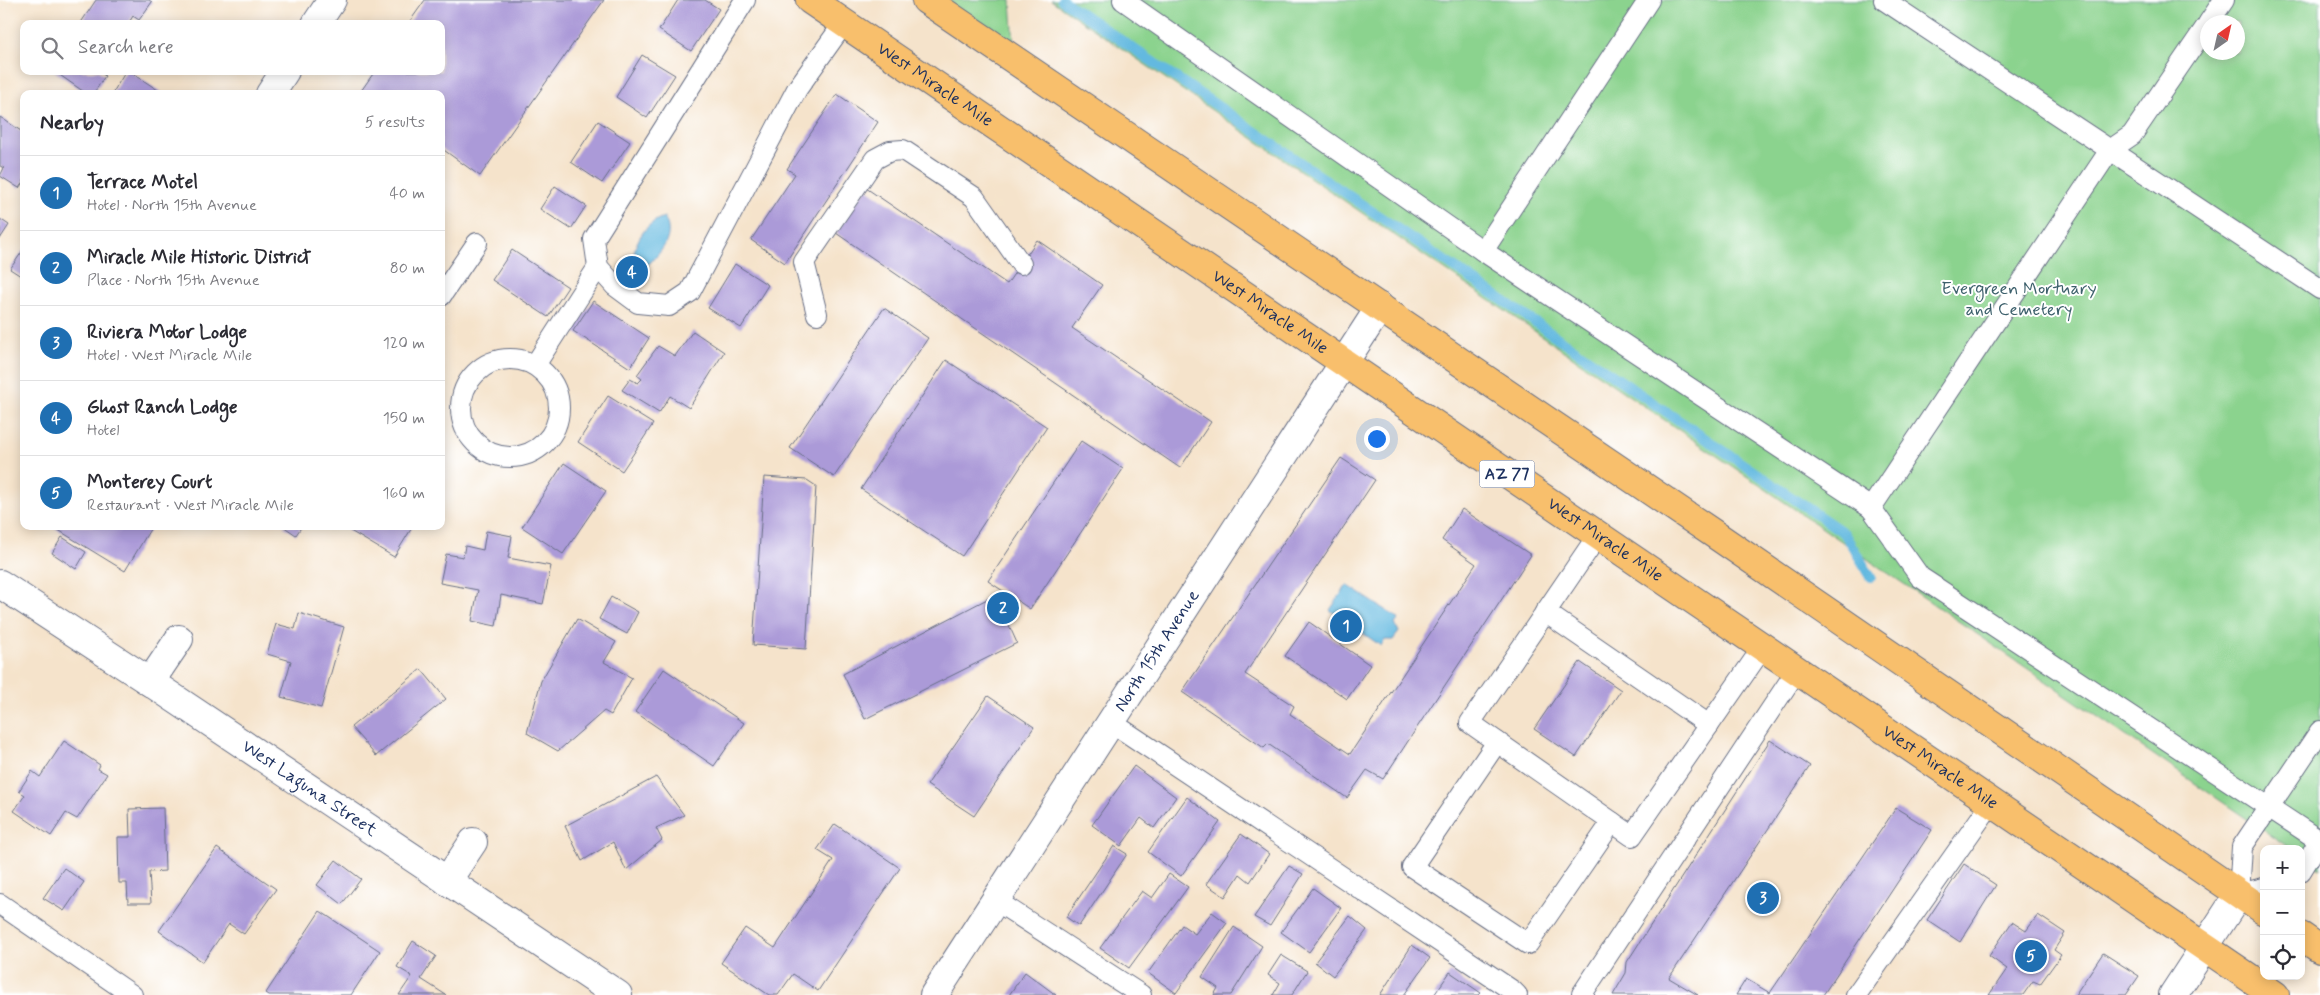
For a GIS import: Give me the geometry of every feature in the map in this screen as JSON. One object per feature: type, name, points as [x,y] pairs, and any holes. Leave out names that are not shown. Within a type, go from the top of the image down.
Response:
[{"type":"highway","name":"West Miracle Mile","points":[[810,0],[2275,995]]},
{"type":"highway","points":[[926,0],[2251,891],[2260,905]]},
{"type":"highway","points":[[2305,939],[2320,949]]},
{"type":"street","points":[[319,20],[332,0]]},
{"type":"street","points":[[273,90],[282,75]]},
{"type":"street","name":"North 15th Avenue","points":[[934,995],[1380,307]]},
{"type":"street","name":"West Laguna Street","points":[[0,584],[618,995]]},
{"type":"street","points":[[150,682],[179,639]]},
{"type":"street","points":[[447,881],[473,842]]},
{"type":"street","points":[[2173,995],[2204,947],[2251,891]]},
{"type":"lane","points":[[745,0],[594,239],[598,267],[615,286],[638,304],[669,306],[690,292],[797,89],[844,23]]},
{"type":"lane","points":[[1123,0],[1483,251],[1871,508],[1920,577],[2320,841],[2305,865]]},
{"type":"lane","points":[[1483,251],[1649,0]]},
{"type":"lane","points":[[1884,0],[2320,289]]},
{"type":"lane","points":[[2214,15],[2224,0]]},
{"type":"lane","points":[[1871,508],[2110,150],[2132,135],[2200,35]]},
{"type":"lane","points":[[817,314],[804,262],[875,159],[890,151],[903,150],[974,197],[1021,264]]},
{"type":"lane","points":[[445,290],[477,243]]},
{"type":"lane","points":[[535,365],[598,267]]},
{"type":"lane","points":[[504,359],[520,360],[535,365],[548,376],[556,391],[560,407],[557,424],[550,439],[537,450],[521,457],[505,458],[488,454],[475,444],[465,431],[460,416],[460,400],[466,385],[475,372],[488,363],[504,359]]},
{"type":"lane","points":[[1598,535],[1470,723],[1632,836],[1763,648]]},
{"type":"lane","points":[[1546,612],[1709,726]]},
{"type":"lane","points":[[1584,995],[1582,994],[1797,670]]},
{"type":"lane","points":[[1111,722],[1517,995]]},
{"type":"lane","points":[[2251,891],[2242,847],[2320,731]]},
{"type":"lane","points":[[1497,742],[1412,867],[1528,944],[1612,822]]},
{"type":"lane","points":[[1856,995],[1992,802]]},
{"type":"lane","points":[[995,900],[1141,995]]},
{"type":"lane","points":[[0,904],[132,995]]},
{"type":"green space","points":[[926,0],[1011,0],[1015,60]]},
{"type":"green space","name":"Evergreen Mortuary and Cemetery","points":[[1051,0],[2320,0],[2320,869],[2305,859],[2305,845],[2285,845]]},
{"type":"water","points":[[664,217],[668,225],[668,233],[663,248],[638,273],[632,269],[636,245],[650,225]]},
{"type":"water","points":[[1347,585],[1399,619],[1395,624],[1399,632],[1393,640],[1385,640],[1381,646],[1330,610]]},
{"type":"building","points":[[96,0],[149,0],[152,2],[139,20],[133,16],[130,20],[83,20]]},
{"type":"building","points":[[425,0],[604,0],[480,176],[445,151],[445,90],[362,90],[372,75],[445,75],[445,20],[411,20]]},
{"type":"building","points":[[678,0],[705,0],[719,9],[691,51],[659,30]]},
{"type":"building","points":[[642,55],[675,75],[647,118],[616,97]]},
{"type":"building","points":[[60,75],[105,76],[96,90],[81,90]]},
{"type":"building","points":[[124,75],[135,75],[158,90],[114,90]]},
{"type":"building","points":[[837,94],[878,122],[785,263],[751,240],[795,174],[787,169]]},
{"type":"building","points":[[0,117],[20,130],[19,188],[0,176],[4,168],[0,166]]},
{"type":"building","points":[[598,121],[630,142],[602,183],[571,162]]},
{"type":"building","points":[[555,186],[586,206],[571,229],[540,209]]},
{"type":"building","points":[[866,188],[1007,284],[1037,240],[1102,285],[1072,328],[1211,422],[1180,468],[836,233]]},
{"type":"building","points":[[0,219],[9,225],[0,239]]},
{"type":"building","points":[[512,250],[568,287],[548,317],[492,280]]},
{"type":"building","points":[[20,255],[20,275],[10,269]]},
{"type":"building","points":[[735,264],[768,285],[741,328],[708,308]]},
{"type":"building","points":[[593,301],[649,338],[630,368],[573,331]]},
{"type":"building","points":[[884,308],[928,338],[834,477],[790,448]]},
{"type":"building","points":[[693,331],[724,352],[689,408],[670,396],[659,413],[622,390],[630,379],[638,383],[642,379],[637,375],[658,346],[675,356]]},
{"type":"building","points":[[946,360],[1047,427],[962,556],[861,489]]},
{"type":"building","points":[[608,396],[653,424],[622,471],[578,442]]},
{"type":"building","points":[[1081,441],[1123,469],[1030,609],[988,581]]},
{"type":"building","points":[[1341,458],[1375,480],[1245,674],[1294,706],[1290,714],[1350,754],[1476,564],[1442,540],[1462,509],[1531,555],[1383,779],[1367,770],[1347,798],[1268,744],[1264,748],[1182,692]]},
{"type":"building","points":[[564,463],[606,491],[563,554],[522,527]]},
{"type":"building","points":[[764,477],[807,480],[816,486],[806,649],[753,645]]},
{"type":"building","points":[[58,530],[150,530],[125,571]]},
{"type":"building","points":[[289,530],[299,530],[296,535]]},
{"type":"building","points":[[349,530],[411,530],[394,557]]},
{"type":"building","points":[[486,531],[512,536],[508,558],[551,566],[543,604],[501,595],[496,626],[472,621],[478,590],[440,583],[446,554],[463,557],[465,546],[483,550]]},
{"type":"building","points":[[62,537],[86,552],[76,569],[52,553]]},
{"type":"building","points":[[611,597],[638,612],[627,634],[599,619]]},
{"type":"building","points":[[989,598],[1000,605],[1017,643],[865,719],[843,674]]},
{"type":"building","points":[[299,613],[344,627],[321,708],[281,697],[291,661],[267,654],[276,624],[295,629]]},
{"type":"building","points":[[577,619],[616,642],[604,662],[632,678],[611,715],[604,711],[558,751],[527,733],[541,681]]},
{"type":"building","points":[[1309,622],[1370,665],[1347,699],[1285,656]]},
{"type":"building","points":[[1580,662],[1621,690],[1576,757],[1534,729]]},
{"type":"building","points":[[421,669],[446,699],[376,756],[351,727]]},
{"type":"building","points":[[664,669],[744,723],[714,766],[635,712]]},
{"type":"building","points":[[988,696],[1034,727],[974,816],[927,785]]},
{"type":"building","points":[[1770,740],[1810,766],[1669,978],[1698,995],[1613,995],[1626,973],[1627,962]]},
{"type":"building","points":[[64,741],[100,765],[98,769],[107,774],[77,819],[66,813],[51,836],[14,811],[25,795],[19,791],[32,771],[40,777]]},
{"type":"building","points":[[1134,766],[1176,797],[1154,828],[1141,818],[1121,846],[1092,825]]},
{"type":"building","points":[[656,777],[684,815],[656,828],[662,840],[626,870],[613,842],[582,861],[565,826]]},
{"type":"building","points":[[1187,797],[1220,822],[1181,876],[1148,852]]},
{"type":"building","points":[[163,808],[165,871],[149,872],[151,903],[128,903],[127,883],[119,883],[118,837],[130,837],[129,809]]},
{"type":"building","points":[[1896,808],[1932,830],[1823,995],[1736,995],[1746,979],[1770,993]]},
{"type":"building","points":[[835,824],[900,868],[818,991],[793,974],[778,995],[769,995],[721,963],[745,928],[775,948],[833,860],[817,850]]},
{"type":"building","points":[[1241,834],[1269,854],[1250,882],[1240,874],[1225,897],[1206,884]]},
{"type":"building","points":[[1114,846],[1127,854],[1079,926],[1066,917]]},
{"type":"building","points":[[217,848],[276,889],[244,934],[229,924],[203,962],[159,931]]},
{"type":"building","points":[[336,860],[361,879],[342,904],[317,885]]},
{"type":"building","points":[[1964,864],[1996,885],[1960,942],[1927,920]]},
{"type":"building","points":[[1289,866],[1303,874],[1270,926],[1254,917]]},
{"type":"building","points":[[64,868],[84,882],[64,911],[43,898]]},
{"type":"building","points":[[1169,874],[1188,887],[1129,968],[1100,948],[1142,891],[1152,898]]},
{"type":"building","points":[[1313,888],[1341,908],[1309,952],[1281,932]]},
{"type":"building","points":[[320,911],[380,951],[351,995],[269,995],[266,993]]},
{"type":"building","points":[[1212,912],[1227,923],[1176,993],[1148,973],[1182,925],[1195,934]]},
{"type":"building","points":[[2038,915],[2065,933],[2054,950],[2061,955],[2040,984],[2033,981],[2023,995],[1989,995],[2007,969],[1989,956],[2012,922],[2026,931]]},
{"type":"building","points":[[1350,916],[1367,930],[1333,976],[1315,962]]},
{"type":"building","points":[[1234,927],[1262,946],[1231,995],[1214,995],[1218,988],[1202,977]]},
{"type":"building","points":[[413,941],[436,956],[421,979],[446,995],[399,995],[412,976],[397,967]]},
{"type":"building","points":[[1412,945],[1430,958],[1404,995],[1380,995]]},
{"type":"building","points":[[2103,953],[2139,976],[2126,995],[2075,995]]},
{"type":"building","points":[[1281,955],[1307,971],[1292,995],[1273,995],[1280,983],[1268,975]]},
{"type":"building","points":[[1025,972],[1056,995],[1009,995]]},
{"type":"building","points":[[1450,972],[1481,993],[1479,995],[1434,995]]},
{"type":"waterway","points":[[1062,0],[1844,533],[1871,577]]},
{"type":"place","name":"Ghost Ranch Lodge","points":[[632,272]]},
{"type":"place","name":"Miracle Mile Historic District","points":[[1003,608]]},
{"type":"place","name":"Terrace Motel","points":[[1346,626]]},
{"type":"place","name":"Riviera Motor Lodge","points":[[1763,898]]},
{"type":"place","name":"Monterey Court","points":[[2031,956]]}]
